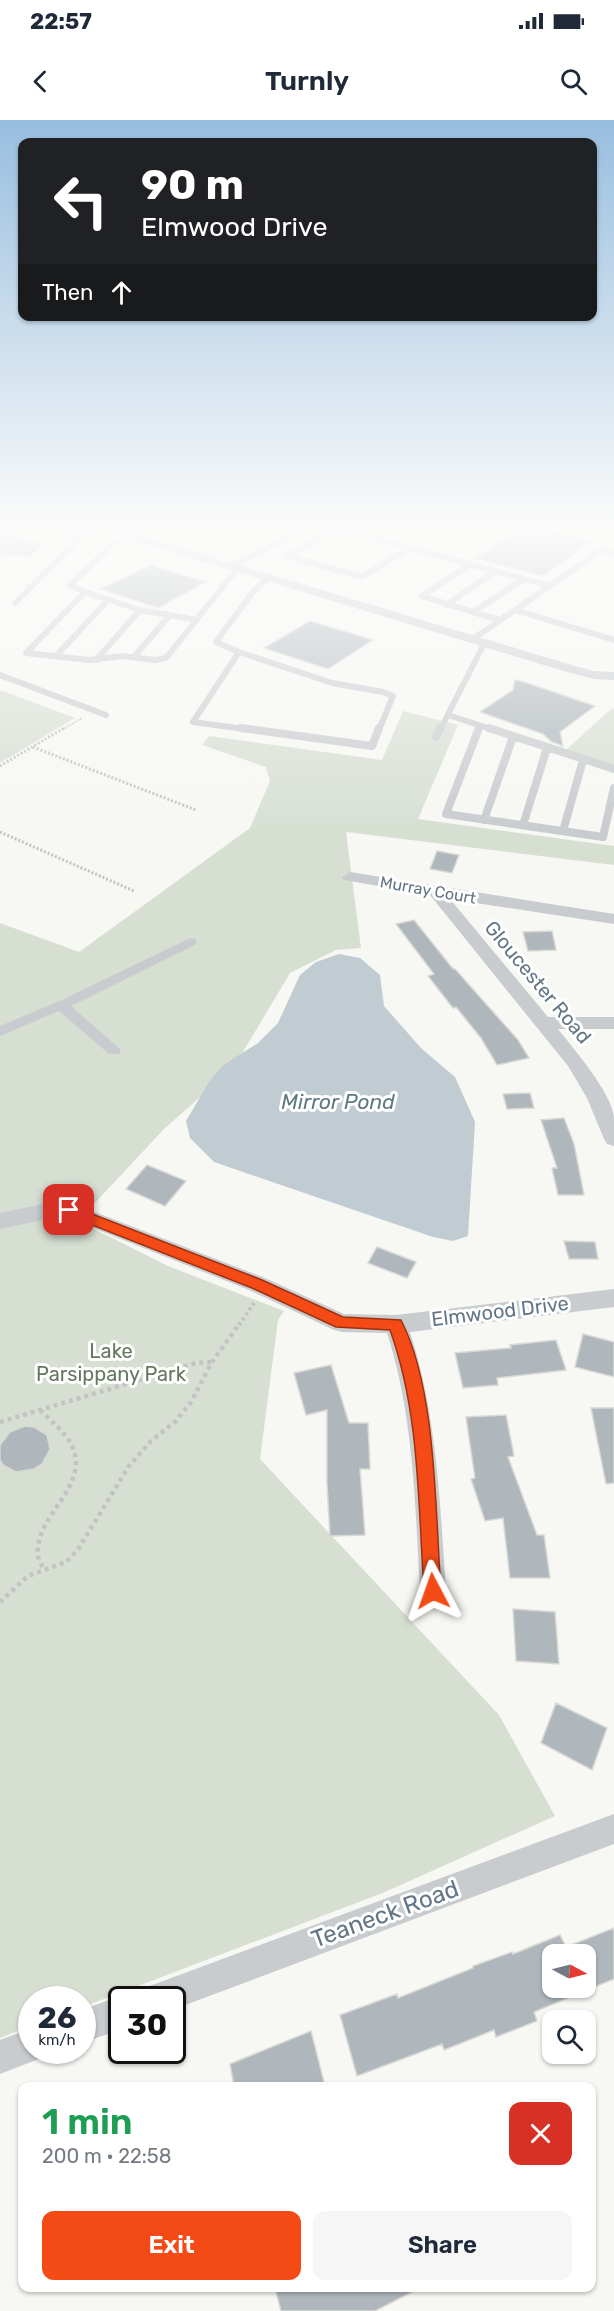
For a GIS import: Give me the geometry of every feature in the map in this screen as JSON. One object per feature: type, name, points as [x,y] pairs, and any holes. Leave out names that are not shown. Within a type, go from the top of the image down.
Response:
[{"type":"street","points":[[446,630],[571,669],[594,675],[614,676]]},
{"type":"street","name":"Murray Court","points":[[350,877],[614,919]]},
{"type":"street","name":"Gloucester Road","points":[[435,891],[581,1071],[597,1098],[614,1139]]},
{"type":"street","points":[[0,1031],[62,1006],[190,942]]},
{"type":"street","points":[[62,1006],[114,1051]]},
{"type":"street","points":[[543,1023],[614,1023]]},
{"type":"street","name":"Elmwood Drive","points":[[0,1221],[48,1211],[69,1210],[265,1288],[342,1323],[396,1324],[614,1298]]},
{"type":"street","points":[[396,1324],[407,1356],[416,1396],[423,1449],[433,1591]]},
{"type":"street","name":"Teaneck Road","points":[[186,1988],[614,1829]]},
{"type":"street","points":[[0,2057],[18,2050]]},
{"type":"lane","points":[[48,630],[26,653],[96,660],[112,656],[155,660],[166,658],[189,630]]},
{"type":"lane","points":[[56,656],[80,630]]},
{"type":"lane","points":[[96,660],[122,630]]},
{"type":"lane","points":[[134,657],[157,630]]},
{"type":"lane","points":[[225,630],[216,642],[239,652],[332,684],[383,692],[393,696],[372,746],[193,722],[239,652]]},
{"type":"lane","points":[[436,737],[448,715],[479,640],[489,630]]},
{"type":"lane","points":[[582,630],[614,640]]},
{"type":"lane","points":[[0,675],[106,715]]},
{"type":"lane","points":[[448,715],[614,769]]},
{"type":"lane","points":[[480,726],[446,814],[603,837],[614,788]]},
{"type":"lane","points":[[484,820],[513,737]]},
{"type":"lane","points":[[523,825],[547,748]]},
{"type":"lane","points":[[563,831],[583,760]]},
{"type":"path","points":[[0,766],[82,718],[72,714]]},
{"type":"path","points":[[33,747],[196,810]]},
{"type":"path","points":[[0,832],[134,891]]},
{"type":"path","points":[[0,1602],[28,1576],[66,1562],[77,1551],[129,1466],[151,1441],[175,1422],[186,1408],[212,1362],[265,1288]]},
{"type":"path","points":[[0,1422],[196,1363],[212,1362]]},
{"type":"path","points":[[40,1410],[70,1442],[76,1454],[76,1466],[69,1488],[45,1530],[39,1547],[37,1559],[43,1569]]},
{"type":"green space","points":[[0,690],[75,718],[0,763]]},
{"type":"green space","points":[[612,708],[614,709],[614,765],[565,751]]},
{"type":"green space","name":"Lake Parsippany Park","points":[[403,711],[458,725],[418,819],[614,846],[614,865],[346,832],[361,948],[336,950],[290,973],[234,1067],[164,1129],[78,1221],[168,1266],[284,1311],[278,1320],[260,1459],[499,1715],[555,1816],[385,1892],[138,1986],[108,1986],[108,1997],[96,2002],[96,1986],[18,1986],[18,2031],[0,2038],[0,923],[79,952],[250,828],[270,781],[266,767],[202,745],[209,736],[382,760]]},
{"type":"water","name":"Mirror Pond","points":[[339,954],[360,958],[380,975],[384,1006],[422,1049],[455,1077],[475,1122],[468,1236],[453,1241],[433,1237],[214,1162],[190,1138],[186,1121],[209,1082],[222,1066],[258,1043],[278,1023],[300,975],[316,962]]},
{"type":"building","points":[[294,630],[341,630],[373,640],[328,669],[264,648]]},
{"type":"building","points":[[515,680],[595,706],[560,732],[563,746],[552,742],[543,734],[480,712],[513,690]]},
{"type":"building","points":[[437,851],[459,855],[452,873],[430,869]]},
{"type":"building","points":[[414,920],[453,969],[518,1040],[529,1058],[497,1065],[481,1038],[428,976],[434,974],[396,924]]},
{"type":"building","points":[[552,931],[556,950],[528,951],[523,932]]},
{"type":"building","points":[[530,1093],[534,1108],[507,1109],[503,1094]]},
{"type":"building","points":[[564,1118],[574,1144],[584,1195],[558,1195],[552,1168],[557,1168],[541,1120]]},
{"type":"building","points":[[147,1165],[186,1181],[165,1206],[126,1189]]},
{"type":"building","points":[[564,1241],[595,1242],[598,1259],[569,1259]]},
{"type":"building","points":[[377,1247],[416,1262],[407,1278],[368,1263]]},
{"type":"building","points":[[583,1334],[614,1342],[614,1377],[575,1367]]},
{"type":"building","points":[[556,1340],[566,1370],[497,1378],[498,1385],[463,1388],[455,1353],[511,1348],[510,1345]]},
{"type":"building","points":[[331,1365],[349,1423],[368,1423],[370,1469],[360,1469],[365,1535],[330,1536],[327,1410],[306,1415],[294,1373]]},
{"type":"building","points":[[591,1408],[614,1408],[614,1483],[606,1484]]},
{"type":"building","points":[[506,1415],[514,1456],[508,1457],[537,1535],[544,1535],[550,1578],[510,1578],[503,1518],[485,1521],[471,1479],[475,1478],[466,1417]]},
{"type":"building","points":[[25,1426],[34,1427],[47,1435],[50,1449],[42,1464],[34,1469],[16,1472],[3,1465],[0,1460],[0,1445],[10,1432]]},
{"type":"building","points":[[513,1609],[555,1612],[559,1664],[516,1661]]},
{"type":"building","points":[[556,1703],[607,1728],[592,1770],[541,1743]]},
{"type":"building","points":[[614,1928],[614,1979],[596,1986],[596,1944],[574,1944]]},
{"type":"building","points":[[560,1935],[564,1944],[542,1944],[542,1998],[568,1998],[534,2012],[537,2021],[496,2037],[494,2030],[444,2050],[442,2044],[357,2076],[340,2015],[397,1994],[398,1998],[473,1968],[473,1966],[512,1952],[513,1954]]},
{"type":"building","points":[[311,2031],[324,2082],[233,2082],[230,2064]]},
{"type":"building","points":[[276,2292],[412,2292],[375,2311],[281,2311]]},
{"type":"route","points":[[69,1210],[257,1284],[342,1323],[396,1324],[407,1356],[416,1396],[423,1449],[433,1591]]}]
